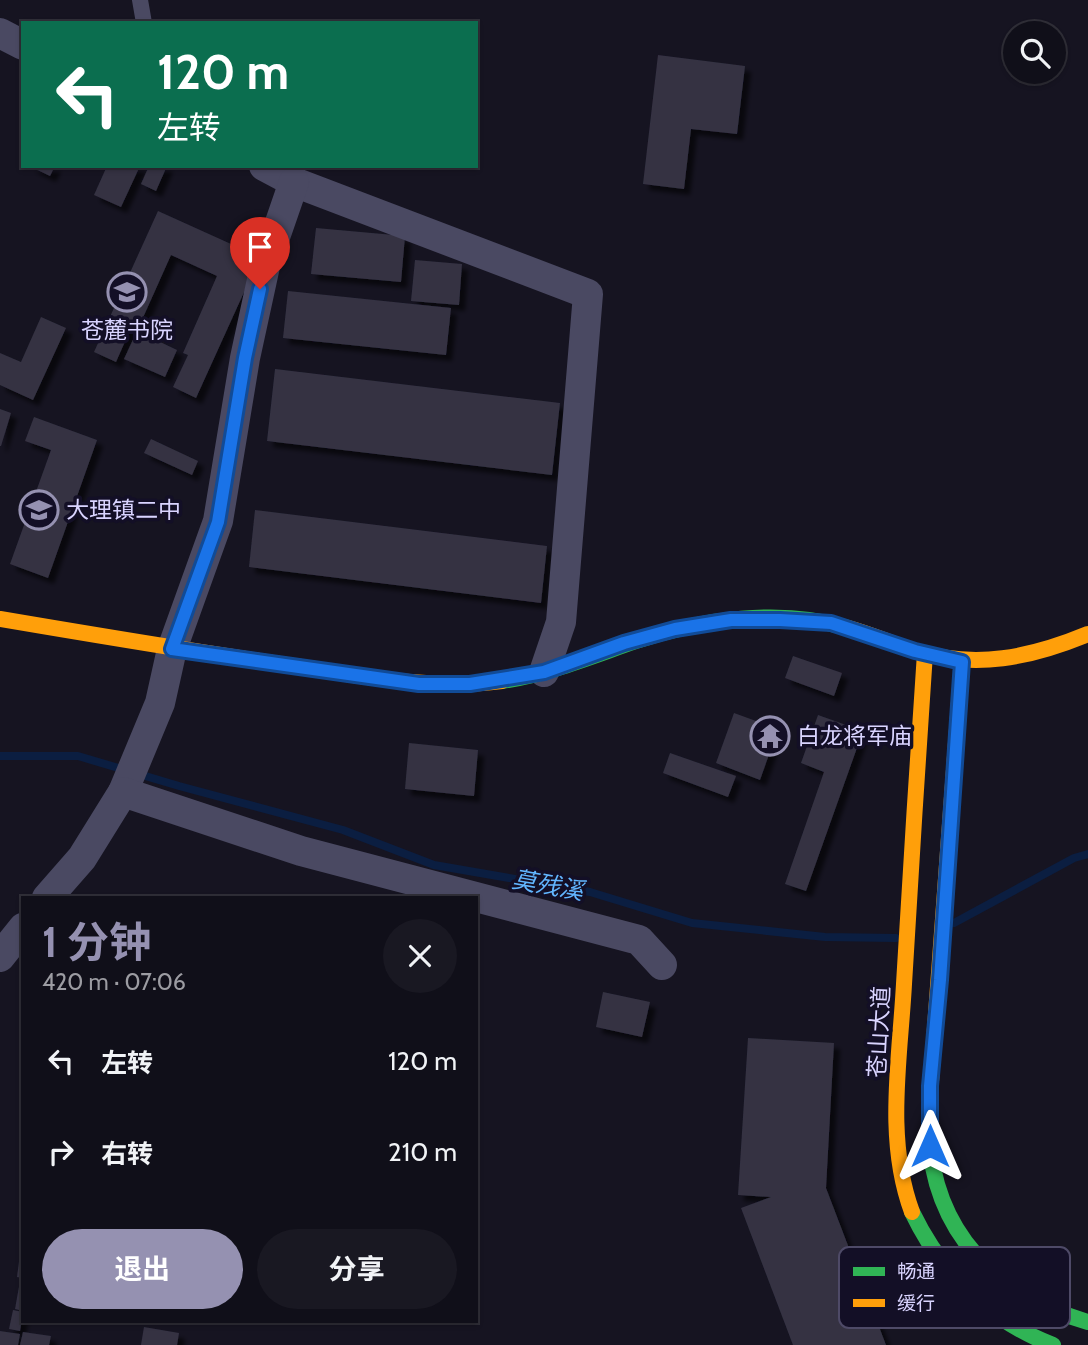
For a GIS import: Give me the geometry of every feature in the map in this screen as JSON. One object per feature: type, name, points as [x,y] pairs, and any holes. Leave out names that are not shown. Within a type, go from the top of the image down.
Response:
[{"type":"main road","points":[[0,619],[172,649],[419,684],[447,685],[493,682],[544,672],[624,643],[675,629],[731,620],[831,623],[925,653],[962,662],[986,663],[1022,658],[1088,634]]},
{"type":"main road","name":"苍山大道","points":[[925,653],[915,780],[898,1136],[899,1161],[906,1193],[933,1247]]},
{"type":"main road","points":[[962,662],[930,1086],[930,1158],[936,1183],[948,1212],[969,1247]]},
{"type":"main road","points":[[1070,1317],[1088,1322]]},
{"type":"main road","name":"苍山大道","points":[[1016,1328],[1053,1345]]},
{"type":"street","points":[[0,33],[21,44]]},
{"type":"street","points":[[268,168],[294,182],[588,294],[561,622],[544,672]]},
{"type":"street","points":[[49,896],[82,858],[122,792],[160,703],[172,649],[218,522],[245,358],[265,266],[294,182]]},
{"type":"street","points":[[122,792],[301,850],[474,896]]},
{"type":"street","points":[[478,897],[639,940],[662,965]]},
{"type":"street","points":[[0,957],[21,931]]},
{"type":"lane","points":[[140,0],[144,21]]},
{"type":"building","points":[[658,55],[745,66],[737,134],[691,129],[684,189],[643,184]]},
{"type":"building","points":[[33,168],[54,168],[50,176]]},
{"type":"building","points":[[106,168],[139,168],[121,207],[94,195]]},
{"type":"building","points":[[148,168],[166,168],[156,191],[141,184]]},
{"type":"building","points":[[158,211],[260,257],[196,398],[173,387],[188,355],[183,353],[217,276],[171,255],[137,331],[131,328],[116,362],[94,352]]},
{"type":"building","points":[[316,228],[405,236],[401,282],[311,274]]},
{"type":"building","points":[[415,260],[462,264],[459,305],[411,301]]},
{"type":"building","points":[[288,291],[451,308],[446,355],[283,338]]},
{"type":"building","points":[[41,317],[66,328],[33,400],[0,385],[0,353],[21,362]]},
{"type":"building","points":[[137,331],[177,350],[165,377],[124,359]]},
{"type":"building","points":[[275,369],[560,403],[552,475],[267,441]]},
{"type":"building","points":[[0,409],[11,413],[1,446],[0,446]]},
{"type":"building","points":[[34,417],[97,440],[48,578],[10,564],[51,450],[25,441]]},
{"type":"building","points":[[151,439],[198,461],[192,475],[144,453]]},
{"type":"building","points":[[255,510],[547,546],[541,603],[249,567]]},
{"type":"building","points":[[793,656],[842,673],[834,696],[785,678]]},
{"type":"building","points":[[734,713],[778,729],[760,780],[716,763]]},
{"type":"building","points":[[818,715],[863,731],[806,891],[785,884],[824,772],[801,763]]},
{"type":"building","points":[[409,743],[478,750],[474,796],[405,789]]},
{"type":"building","points":[[670,753],[736,776],[728,797],[663,773]]},
{"type":"building","points":[[603,992],[650,1002],[642,1037],[596,1027]]},
{"type":"building","points":[[748,1038],[834,1043],[826,1188],[849,1247],[839,1247],[839,1328],[880,1328],[886,1345],[793,1345],[741,1208],[771,1197],[738,1195]]},
{"type":"building","points":[[21,1246],[21,1278],[17,1277]]},
{"type":"building","points":[[20,1281],[21,1310],[15,1309]]},
{"type":"building","points":[[13,1310],[21,1312],[20,1331],[9,1329]]},
{"type":"building","points":[[144,1327],[179,1333],[177,1345],[141,1345]]},
{"type":"building","points":[[0,1331],[20,1334],[18,1345],[0,1345]]},
{"type":"building","points":[[23,1332],[51,1336],[49,1345],[20,1345]]},
{"type":"waterway","name":"莫残溪","points":[[0,756],[78,756],[343,830],[434,865],[590,892],[692,923],[825,937],[896,938]]},
{"type":"waterway","name":"莫残溪","points":[[954,923],[1074,858],[1088,854]]},
{"type":"traffic: fast","points":[[502,681],[553,669],[661,633],[714,622],[795,618],[848,628]]},
{"type":"traffic: fast","points":[[929,1133],[933,1168],[943,1201],[957,1229],[970,1247]]},
{"type":"traffic: fast","points":[[912,1212],[933,1247]]},
{"type":"traffic: fast","points":[[1070,1315],[1088,1322]]},
{"type":"traffic: fast","points":[[1018,1328],[1053,1345]]},
{"type":"traffic: slow","points":[[0,619],[376,678],[451,684],[502,681]]},
{"type":"traffic: slow","points":[[848,628],[915,651],[981,660],[1024,655],[1088,634]]},
{"type":"traffic: slow","points":[[912,1212],[899,1156],[896,1099],[925,653]]},
{"type":"traffic: slow","points":[[929,1133],[962,661]]},
{"type":"place","name":"苍麓书院","points":[[127,292]]},
{"type":"place","name":"大理镇二中","points":[[39,510]]},
{"type":"place","name":"白龙将军庙","points":[[770,736]]},
{"type":"route","points":[[260,289],[245,358],[218,522],[172,649],[419,684],[470,684],[544,672],[624,643],[675,629],[731,620],[780,620],[831,623],[915,651],[962,662],[930,1086],[930,1146]]}]
